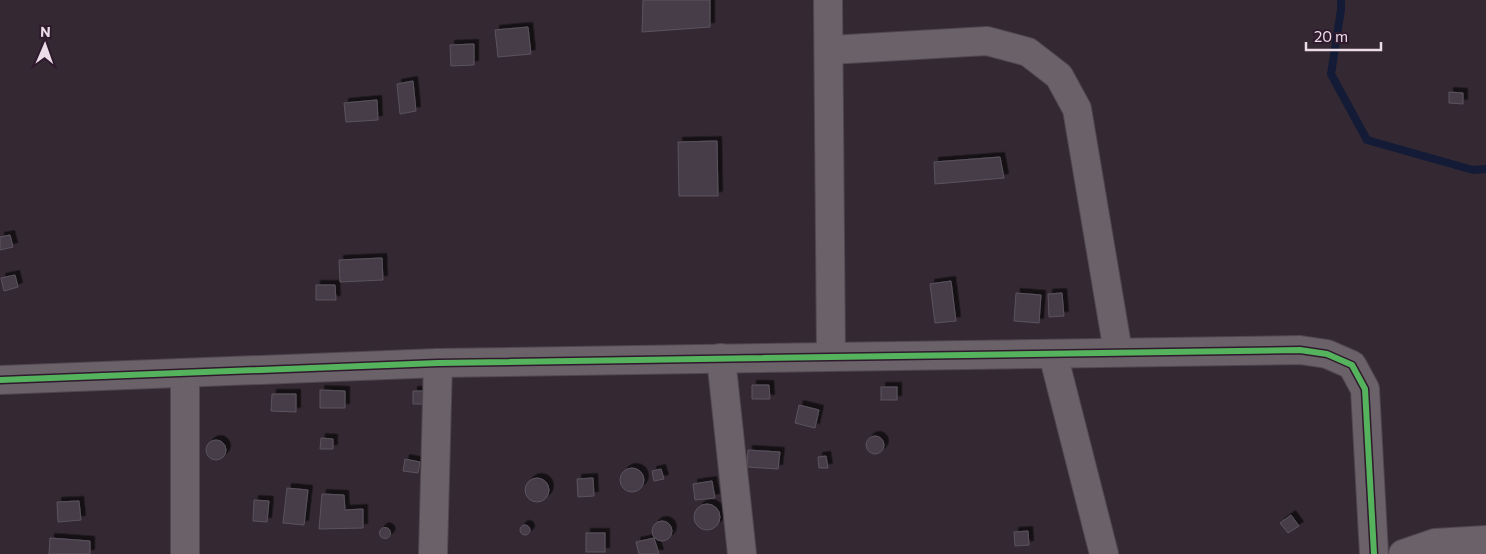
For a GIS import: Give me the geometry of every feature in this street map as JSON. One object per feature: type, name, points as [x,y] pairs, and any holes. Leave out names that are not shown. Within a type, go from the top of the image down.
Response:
[{"type":"street","points":[[828,0],[830,50],[831,357]]},
{"type":"street","points":[[830,50],[987,41],[1028,52],[1059,76],[1078,109],[1118,352]]},
{"type":"street","points":[[0,380],[438,363],[1300,350],[1327,354],[1352,365],[1365,388],[1374,554]]},
{"type":"street","points":[[1053,354],[1104,554]]},
{"type":"street","points":[[721,358],[742,554]]},
{"type":"street","points":[[433,554],[438,363]]},
{"type":"street","points":[[185,373],[185,554]]},
{"type":"street","points":[[1403,554],[1435,543],[1486,540]]},
{"type":"building","points":[[643,0],[710,0],[710,27],[642,32]]},
{"type":"building","points":[[528,27],[531,54],[498,57],[495,30]]},
{"type":"building","points":[[474,44],[474,65],[451,66],[450,45]]},
{"type":"building","points":[[413,81],[416,111],[400,114],[397,84]]},
{"type":"building","points":[[1449,92],[1463,93],[1463,104],[1449,103]]},
{"type":"building","points":[[377,100],[378,120],[346,122],[344,103]]},
{"type":"building","points":[[717,141],[718,196],[679,196],[678,142]]},
{"type":"building","points":[[1000,157],[1004,178],[935,184],[934,162]]},
{"type":"building","points":[[10,235],[13,247],[0,250],[0,237]]},
{"type":"building","points":[[382,258],[383,280],[340,282],[339,260]]},
{"type":"building","points":[[15,275],[18,287],[4,291],[1,278]]},
{"type":"building","points":[[951,281],[956,321],[935,323],[930,284]]},
{"type":"building","points":[[316,285],[335,285],[336,300],[316,300]]},
{"type":"building","points":[[1016,293],[1041,295],[1039,323],[1014,321]]},
{"type":"building","points":[[1062,293],[1064,316],[1049,317],[1048,294]]},
{"type":"building","points":[[752,385],[769,385],[770,399],[752,399]]},
{"type":"building","points":[[881,387],[897,387],[897,400],[881,400]]},
{"type":"building","points":[[320,390],[345,391],[345,408],[320,408]]},
{"type":"building","points":[[413,391],[425,391],[424,404],[413,404]]},
{"type":"building","points":[[272,394],[296,394],[296,412],[271,411]]},
{"type":"building","points":[[799,405],[819,410],[815,428],[795,423]]},
{"type":"building","points":[[871,436],[879,436],[884,441],[882,452],[871,454],[866,449],[866,441]]},
{"type":"building","points":[[321,438],[333,439],[333,449],[320,449]]},
{"type":"building","points":[[216,440],[223,443],[226,450],[223,457],[216,460],[209,457],[206,450],[209,443]]},
{"type":"building","points":[[748,450],[780,452],[778,469],[747,467]]},
{"type":"building","points":[[826,456],[828,468],[819,468],[818,457]]},
{"type":"building","points":[[405,459],[420,462],[418,473],[403,471]]},
{"type":"building","points":[[632,468],[641,471],[644,480],[641,489],[632,492],[623,489],[620,480],[623,471]]},
{"type":"building","points":[[661,469],[664,479],[654,481],[652,471]]},
{"type":"building","points":[[537,478],[546,481],[549,490],[546,499],[537,502],[528,499],[525,490],[528,481]]},
{"type":"building","points":[[593,478],[594,496],[578,497],[577,479]]},
{"type":"building","points":[[712,481],[715,498],[695,500],[693,484]]},
{"type":"building","points":[[287,488],[308,490],[304,525],[283,523]]},
{"type":"building","points":[[322,494],[344,495],[345,510],[363,509],[363,528],[319,529]]},
{"type":"building","points":[[254,500],[269,501],[267,522],[253,521]]},
{"type":"building","points":[[79,501],[81,520],[58,522],[57,502]]},
{"type":"building","points":[[707,504],[716,508],[720,517],[716,526],[707,530],[698,526],[694,517],[698,508]]},
{"type":"building","points":[[1291,515],[1299,526],[1288,533],[1280,523]]},
{"type":"building","points":[[662,521],[669,524],[672,531],[669,538],[662,541],[655,538],[652,531],[655,524]]},
{"type":"building","points":[[523,525],[527,525],[530,530],[529,534],[523,535],[520,532],[520,528]]},
{"type":"building","points":[[383,528],[387,528],[390,533],[389,537],[383,538],[380,535],[380,531]]},
{"type":"building","points":[[1028,531],[1029,545],[1015,546],[1014,532]]},
{"type":"building","points":[[586,533],[605,533],[605,552],[586,552]]},
{"type":"building","points":[[50,538],[90,541],[90,554],[49,554]]},
{"type":"building","points":[[654,538],[659,554],[639,554],[636,542]]},
{"type":"waterway","points":[[1341,0],[1331,74],[1367,140],[1473,170],[1486,169]]},
{"type":"cycle path","points":[[0,380],[438,363],[1300,350],[1327,354],[1352,365],[1365,389],[1374,554]]}]
